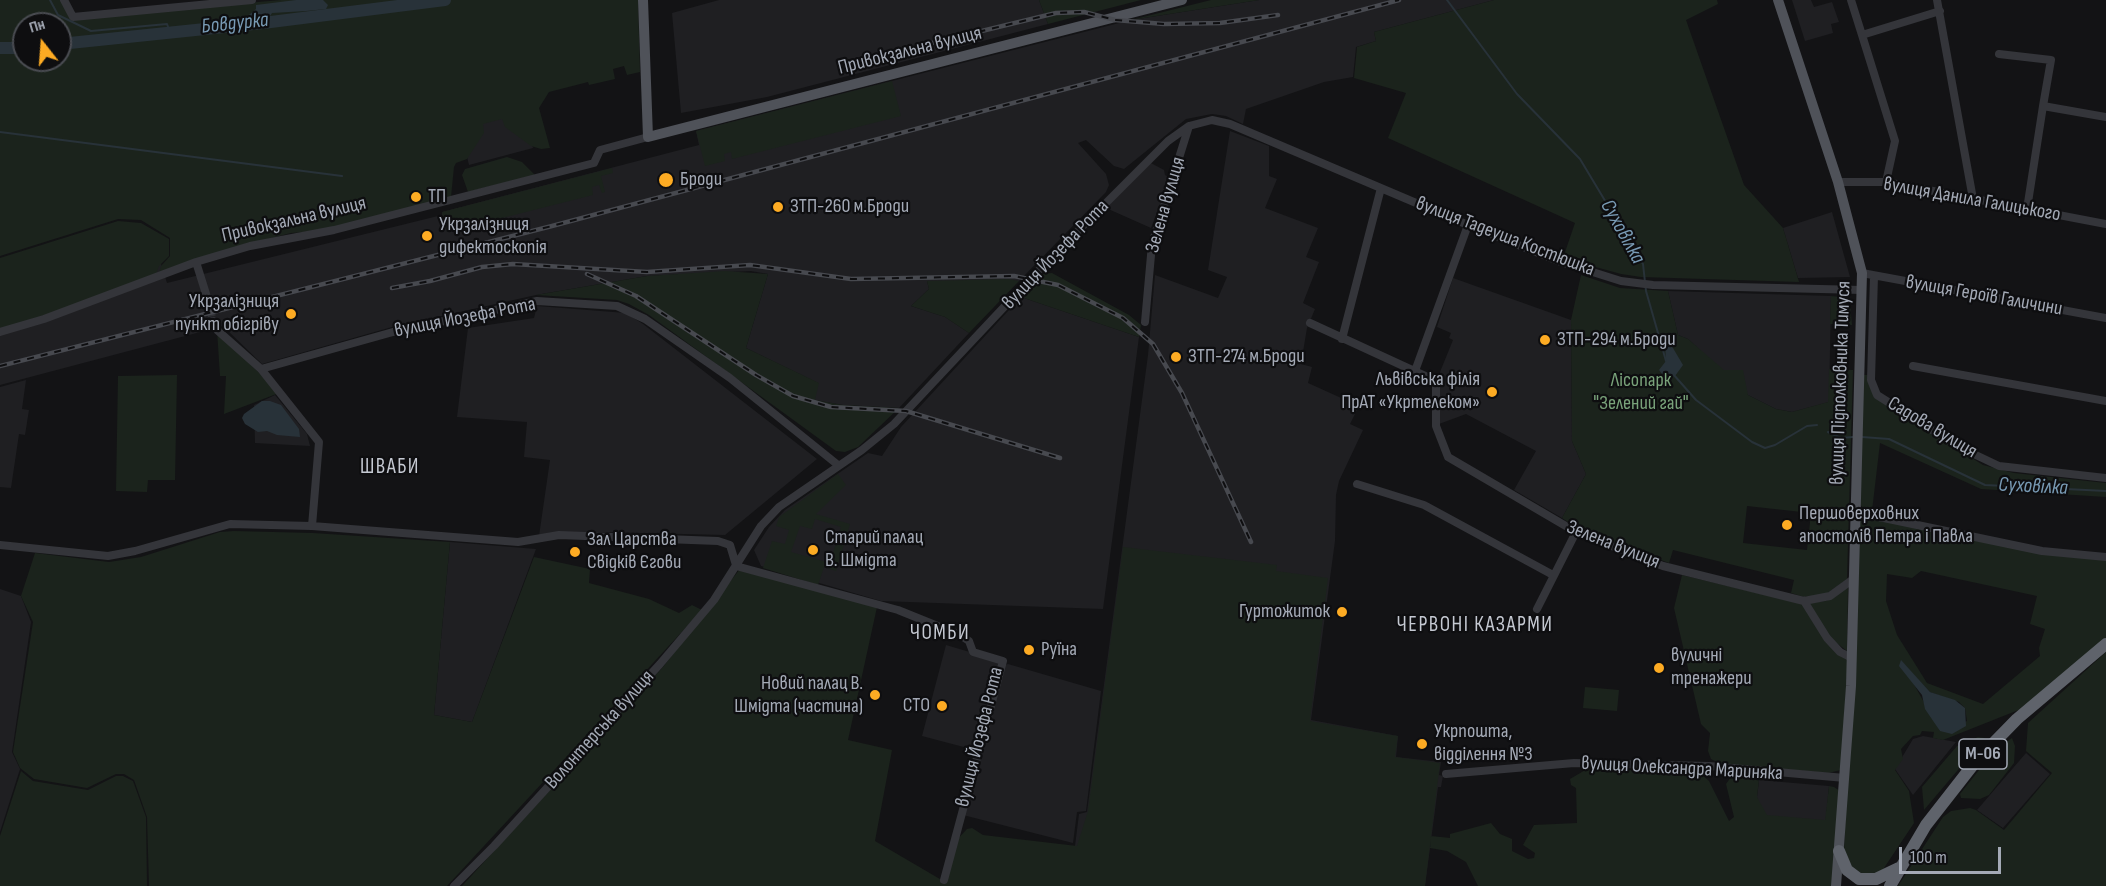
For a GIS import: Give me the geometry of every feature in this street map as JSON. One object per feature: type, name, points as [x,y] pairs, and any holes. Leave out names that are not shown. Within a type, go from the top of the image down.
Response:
[{"type":"highway","name":"М-06","points":[[1890,886],[1933,815],[1976,761],[2018,719],[2106,644]]},
{"type":"highway","points":[[1839,851],[1847,870],[1859,879],[1876,879],[1899,868]]},
{"type":"main road","points":[[643,0],[648,137]]},
{"type":"main road","name":"Привокзальна вулиця","points":[[648,137],[1182,0]]},
{"type":"main road","name":"вулиця Підполковника Тимуся","points":[[1778,0],[1838,182],[1862,273],[1852,580],[1852,658],[1836,886]]},
{"type":"street","points":[[64,0],[73,17],[252,0]]},
{"type":"street","points":[[1851,0],[1895,141],[1886,182]]},
{"type":"street","points":[[1937,0],[1973,199]]},
{"type":"street","points":[[1862,35],[1940,11]]},
{"type":"street","points":[[1999,54],[2051,60],[2026,209]]},
{"type":"street","points":[[2043,106],[2106,117]]},
{"type":"street","name":"вулиця Тадеуша Костюшка","points":[[1168,141],[1189,126],[1212,120],[1230,124],[1468,225],[1561,262],[1621,281],[1653,285],[1862,290]]},
{"type":"street","name":"Зелена вулиця","points":[[1145,321],[1152,244],[1189,126]]},
{"type":"street","name":"Привокзальна вулиця","points":[[0,332],[44,319],[196,262],[250,246],[334,230],[584,166],[594,163],[600,150],[648,137]]},
{"type":"street","name":"вулиця Йозефа Рота","points":[[944,880],[1003,661],[973,652],[969,641],[960,635],[896,609],[736,566],[752,538],[776,511],[894,424],[1037,272],[1168,141]]},
{"type":"street","name":"вулиця Данила Галицького","points":[[1838,182],[1886,182],[2106,224]]},
{"type":"street","points":[[1342,339],[1381,188]]},
{"type":"street","points":[[1414,372],[1468,225]]},
{"type":"street","points":[[196,262],[207,297]]},
{"type":"street","name":"вулиця Героїв Галичини","points":[[1862,273],[2106,318]]},
{"type":"street","name":"Садова вулиця","points":[[1874,276],[1870,380],[1877,394],[1959,447],[1999,466],[2106,478]]},
{"type":"street","name":"вулиця Йозефа Рота","points":[[261,369],[393,332],[537,301],[617,306],[645,319],[730,378],[838,465]]},
{"type":"street","points":[[213,321],[217,330],[261,369],[319,442],[312,526]]},
{"type":"street","name":"Зелена вулиця","points":[[1310,323],[1437,381],[1436,426],[1448,456],[1576,532],[1663,566],[1804,601],[1830,596],[1852,580]]},
{"type":"street","points":[[1913,366],[2106,401]]},
{"type":"street","points":[[1358,484],[1424,506],[1554,575]]},
{"type":"street","points":[[1855,512],[2042,551],[2106,557]]},
{"type":"street","points":[[0,545],[108,556],[135,551],[230,524],[312,526],[518,542],[559,535],[718,541],[730,545],[736,566]]},
{"type":"street","points":[[1537,609],[1576,532]]},
{"type":"street","name":"Волонтерська вулиця","points":[[454,886],[494,846],[660,664],[714,600],[736,566]]},
{"type":"street","points":[[1804,601],[1827,638],[1840,652],[1852,658]]},
{"type":"street","name":"вулиця Олександра Мариняка","points":[[1446,774],[1574,763],[1709,766],[1845,778]]},
{"type":"shaded area","points":[[296,0],[323,0],[328,5],[326,9],[272,13],[270,16],[251,18],[249,15],[256,9],[256,5]]},
{"type":"shaded area","points":[[719,0],[1039,0],[1048,24],[767,97],[681,113],[672,13]]},
{"type":"shaded area","points":[[1259,0],[1494,0],[1374,32],[1376,41],[1356,47],[1353,77],[1324,82],[1246,109],[1243,124],[1226,116],[1212,114],[1186,119],[1124,169],[1114,166],[1086,140],[1078,143],[1106,174],[1109,185],[1106,192],[1019,281],[927,281],[929,289],[911,306],[945,317],[969,333],[899,408],[843,405],[814,400],[818,383],[746,348],[768,274],[751,271],[647,276],[536,295],[392,327],[262,364],[223,326],[0,385],[0,280],[153,238],[167,283],[442,215],[442,212],[699,145],[696,131],[1131,20]]},
{"type":"shaded area","points":[[1792,0],[1811,0],[1814,7],[1832,2],[1839,22],[1831,24],[1833,33],[1805,41]]},
{"type":"shaded area","points":[[524,112],[533,148],[469,165],[460,129]]},
{"type":"shaded area","points":[[1230,131],[1269,146],[1269,176],[1277,179],[1265,208],[1318,228],[1306,257],[1319,262],[1303,303],[1315,309],[1307,328],[1301,364],[1312,367],[1308,383],[1359,406],[1350,424],[1363,430],[1339,481],[1336,495],[1335,541],[1311,720],[1398,736],[1396,757],[1441,762],[1439,775],[1443,776],[1441,787],[1438,787],[1425,886],[1070,886],[1079,814],[1087,812],[1148,355],[1155,275],[1218,298],[1227,277],[1208,270]]},
{"type":"shaded area","points":[[1149,162],[1164,170],[1165,175],[1170,178],[1151,228],[1106,208]]},
{"type":"shaded area","points":[[1832,212],[1850,277],[1798,278],[1783,228]]},
{"type":"shaded area","points":[[1453,278],[1571,320],[1572,441],[1586,474],[1562,518],[1514,490],[1536,451],[1466,414],[1439,424],[1440,372],[1453,340],[1449,338],[1451,333],[1437,327]]},
{"type":"shaded area","points":[[1668,291],[1831,296],[1829,402],[1792,412],[1776,409],[1748,395],[1688,339],[1678,335]]},
{"type":"shaded area","points":[[1021,297],[1139,337],[1103,609],[881,601],[761,566],[754,550],[769,527],[785,510],[868,453],[882,456],[901,427]]},
{"type":"shaded area","points":[[537,306],[626,313],[817,459],[725,535],[600,532],[539,536],[550,460],[524,457],[527,422],[457,417],[468,328],[534,318]]},
{"type":"shaded area","points":[[1670,343],[1683,365],[1675,376],[1666,379],[1659,370],[1666,361],[1665,344]]},
{"type":"shaded area","points":[[26,380],[22,409],[29,410],[25,435],[19,434],[11,488],[0,487],[0,387]]},
{"type":"shaded area","points":[[275,395],[307,434],[310,446],[255,443],[254,405]]},
{"type":"shaded area","points":[[262,401],[281,405],[299,429],[300,437],[277,435],[267,431],[258,432],[245,424],[242,418],[244,414]]},
{"type":"shaded area","points":[[450,542],[536,549],[472,722],[434,715]]},
{"type":"shaded area","points":[[0,589],[21,596],[31,622],[12,752],[20,769],[0,832]]},
{"type":"shaded area","points":[[946,645],[1000,661],[975,750],[922,736]]},
{"type":"shaded area","points":[[1901,660],[1930,692],[1955,700],[1965,708],[1966,726],[1952,734],[1940,731],[1925,709],[1922,695],[1899,666]]},
{"type":"shaded area","points":[[1008,664],[1101,691],[1086,811],[1077,812],[1073,843],[963,815],[1002,666]]},
{"type":"shaded area","points":[[1923,736],[1956,742],[1913,795],[1895,769],[1913,739]]},
{"type":"shaded area","points":[[2026,753],[2050,774],[2003,828],[1977,810]]},
{"type":"shaded area","points":[[1759,780],[1829,786],[1823,849],[1764,844],[1757,797]]},
{"type":"green space","points":[[0,0],[63,0],[70,12],[12,12],[12,72],[72,72],[72,16],[73,18],[281,0],[638,0],[640,72],[627,75],[624,66],[613,69],[615,79],[589,85],[588,82],[549,92],[539,108],[550,148],[541,149],[531,146],[505,127],[502,119],[483,124],[484,133],[467,159],[456,163],[454,167],[451,197],[318,231],[291,233],[159,273],[161,266],[170,256],[170,238],[141,220],[118,219],[0,256]]},
{"type":"green space","points":[[1039,0],[1141,0],[1048,24]]},
{"type":"green space","points":[[1211,0],[1259,0],[1131,20]]},
{"type":"green space","points":[[1494,0],[1717,0],[1718,4],[1686,20],[1744,185],[1783,228],[1799,282],[1641,277],[1621,274],[1563,258],[1575,223],[1388,138],[1406,93],[1354,78],[1357,47],[1376,41],[1374,32]]},
{"type":"green space","points":[[892,81],[901,116],[732,159],[731,152],[724,154],[725,161],[705,166],[696,131]]},
{"type":"green space","points":[[507,157],[522,162],[535,175],[468,192],[462,175],[465,169]]},
{"type":"green space","points":[[612,168],[613,173],[601,176],[605,192],[602,193],[599,185],[592,187],[593,195],[447,232],[442,212]]},
{"type":"green space","points":[[118,221],[141,223],[169,239],[169,256],[159,266],[156,274],[44,317],[0,329],[0,258]]},
{"type":"green space","points":[[725,271],[768,274],[746,348],[819,383],[815,400],[843,405],[899,408],[858,447],[845,452],[836,451],[649,315],[629,304],[617,300],[536,295],[647,276]]},
{"type":"green space","points":[[1052,273],[1129,315],[1141,325],[1139,337],[1021,297],[1043,274]]},
{"type":"green space","name":"Лісопарк \"Зелений гай\"","points":[[1581,275],[1620,288],[1668,291],[1678,335],[1688,339],[1724,370],[1743,370],[1748,395],[1776,409],[1792,412],[1828,402],[1829,369],[1853,370],[1847,579],[1825,595],[1804,597],[1791,593],[1794,580],[1673,550],[1669,563],[1577,528],[1562,518],[1586,474],[1572,441],[1571,320]],"holes":[[[1747,506],[1811,513],[1807,550],[1743,543]]]},
{"type":"green space","points":[[1008,279],[1019,281],[969,333],[945,317],[911,306],[929,289],[927,281]]},
{"type":"green space","points":[[1831,296],[1841,297],[1850,304],[1852,325],[1830,324]]},
{"type":"green space","points":[[217,330],[279,393],[224,414],[226,376],[220,376]]},
{"type":"green space","points":[[177,375],[175,480],[148,480],[147,492],[116,491],[118,376]]},
{"type":"green space","points":[[1863,375],[1868,375],[1874,397],[1983,465],[2014,473],[2106,483],[2106,497],[1981,489],[1880,443],[1872,511],[1863,508],[1860,504]]},
{"type":"green space","points":[[838,474],[846,485],[816,514],[850,524],[836,571],[824,567],[818,585],[763,568],[772,541],[785,544],[789,530],[776,526],[779,517]],"holes":[[[815,519],[841,527],[830,563],[791,552],[800,526],[812,529]]]},
{"type":"green space","points":[[1858,513],[2042,551],[2106,557],[2106,638],[2026,707],[1943,740],[1933,738],[1934,732],[1922,731],[1920,735],[1913,736],[1901,749],[1903,759],[1895,770],[1909,791],[1914,823],[1882,871],[1874,874],[1861,873],[1851,866],[1844,851]],"holes":[[[1921,571],[2037,596],[2030,624],[2045,629],[2039,648],[2040,656],[1983,704],[1927,683],[1897,635],[1886,601],[1887,574],[1912,578]],[[1901,661],[1930,692],[1959,702],[1965,708],[1967,721],[1940,731]]]},
{"type":"green space","points":[[220,532],[313,533],[450,542],[434,715],[472,722],[534,557],[590,569],[589,583],[649,599],[679,613],[692,605],[702,610],[447,886],[149,886],[147,817],[134,780],[124,774],[116,774],[87,788],[34,779],[20,768],[13,752],[33,622],[21,596],[35,553],[109,562],[141,557]]},
{"type":"green space","points":[[1123,547],[1277,565],[1276,571],[1328,578],[1310,721],[1398,736],[1395,757],[1440,763],[1425,886],[462,886],[663,667],[740,569],[877,607],[848,740],[892,750],[875,841],[945,882],[955,842],[967,829],[972,828],[983,835],[1077,846],[1088,811]]},
{"type":"green space","points":[[1682,575],[1803,604],[1848,659],[1841,770],[1828,773],[1721,764],[1711,759],[1708,751],[1710,733],[1701,724],[1674,608]]},
{"type":"green space","points":[[1848,587],[1847,651],[1829,637],[1808,603],[1826,601]]},
{"type":"green space","points":[[2106,652],[2106,886],[1898,886],[1943,817],[1951,811],[1970,808],[1976,810],[2004,830],[2052,773],[2026,751],[2028,723]]},
{"type":"green space","points":[[1585,687],[1619,690],[1617,711],[1583,708]]},
{"type":"green space","points":[[1978,737],[1985,738],[1924,810],[1922,787],[1957,746]]},
{"type":"green space","points":[[2012,738],[2015,746],[2014,763],[1989,795],[1980,799],[1961,798],[1960,794],[1983,765],[1999,747]]},
{"type":"green space","points":[[1587,769],[1698,771],[1709,781],[1729,821],[1734,817],[1726,784],[1731,777],[1759,780],[1757,797],[1767,815],[1825,820],[1829,786],[1834,787],[1840,791],[1832,886],[1478,886],[1466,862],[1447,851],[1430,848],[1431,836],[1450,838],[1450,834],[1491,823],[1500,834],[1512,839],[1512,851],[1528,859],[1534,858],[1535,853],[1523,845],[1534,825],[1577,823],[1576,788],[1571,785],[1570,779]]},
{"type":"green space","points":[[21,771],[33,781],[88,790],[116,776],[123,776],[133,781],[146,817],[147,886],[0,886],[0,836]]},
{"type":"waterway","points":[[50,0],[58,15],[91,31],[167,24],[170,32]]},
{"type":"waterway","name":"Бовдурка","points":[[72,43],[263,23],[445,0]]},
{"type":"waterway","name":"Суховілка","points":[[1447,0],[1517,94],[1580,159],[1643,264],[1646,291],[1666,361]]},
{"type":"waterway","name":"Бовдурка","points":[[0,48],[12,48]]},
{"type":"waterway","points":[[0,132],[342,176]]},
{"type":"waterway","name":"Суховілка","points":[[1673,374],[1696,400],[1752,442],[1765,448],[1775,445],[1807,426],[1817,425]]},
{"type":"waterway","name":"Суховілка","points":[[1828,432],[1841,438],[1853,437]]},
{"type":"waterway","name":"Суховілка","points":[[1862,437],[1889,439],[1985,485],[2106,491]]},
{"type":"tunnel","points":[[207,297],[213,321]]},
{"type":"railway","points":[[0,366],[552,226],[1399,0]]},
{"type":"railway","points":[[924,45],[1056,13],[1084,12],[1115,20],[1164,24],[1220,23],[1278,15]]},
{"type":"railway","points":[[392,288],[430,281],[482,267],[513,264],[647,272],[750,265],[851,279],[1014,276],[1058,285],[1123,318],[1153,344],[1182,393],[1251,542]]},
{"type":"railway","points":[[587,274],[636,296],[756,375],[793,396],[831,407],[906,411],[1060,458]]},
{"type":"railway","points":[[201,305],[216,301]]},
{"type":"place","name":"Броди","points":[[666,180]]},
{"type":"place","name":"ТП","points":[[416,197]]},
{"type":"place","name":"ЗТП-260 м.Броди","points":[[778,207]]},
{"type":"place","name":"Укрзалізниця дифектоскопія","points":[[427,236]]},
{"type":"place","name":"Укрзалізниця пункт обігріву","points":[[291,314]]},
{"type":"place","name":"ЗТП-294 м.Броди","points":[[1545,340]]},
{"type":"place","name":"ЗТП-274 м.Броди","points":[[1176,357]]},
{"type":"place","name":"Львівська філія ПрАТ «Укртелеком»","points":[[1492,392]]},
{"type":"place","name":"Першоверховних апостолів Петра і Павла","points":[[1787,525]]},
{"type":"place","name":"Старий палац В. Шмідта","points":[[813,550]]},
{"type":"place","name":"Зал Царства Свідків Єгови","points":[[575,552]]},
{"type":"place","name":"Гуртожиток","points":[[1342,612]]},
{"type":"place","name":"Руїна","points":[[1029,650]]},
{"type":"place","name":"вуличні тренажери","points":[[1659,668]]},
{"type":"place","name":"Новий палац В. Шмідта (частина)","points":[[875,695]]},
{"type":"place","name":"СТО","points":[[942,706]]},
{"type":"place","name":"Укрпошта, відділення №3","points":[[1422,744]]},
{"type":"district","name":"ШВАБИ","points":[[390,468]]},
{"type":"district","name":"ЧЕРВОНІ КАЗАРМИ","points":[[1475,626]]},
{"type":"district","name":"ЧОМБИ","points":[[940,634]]}]
